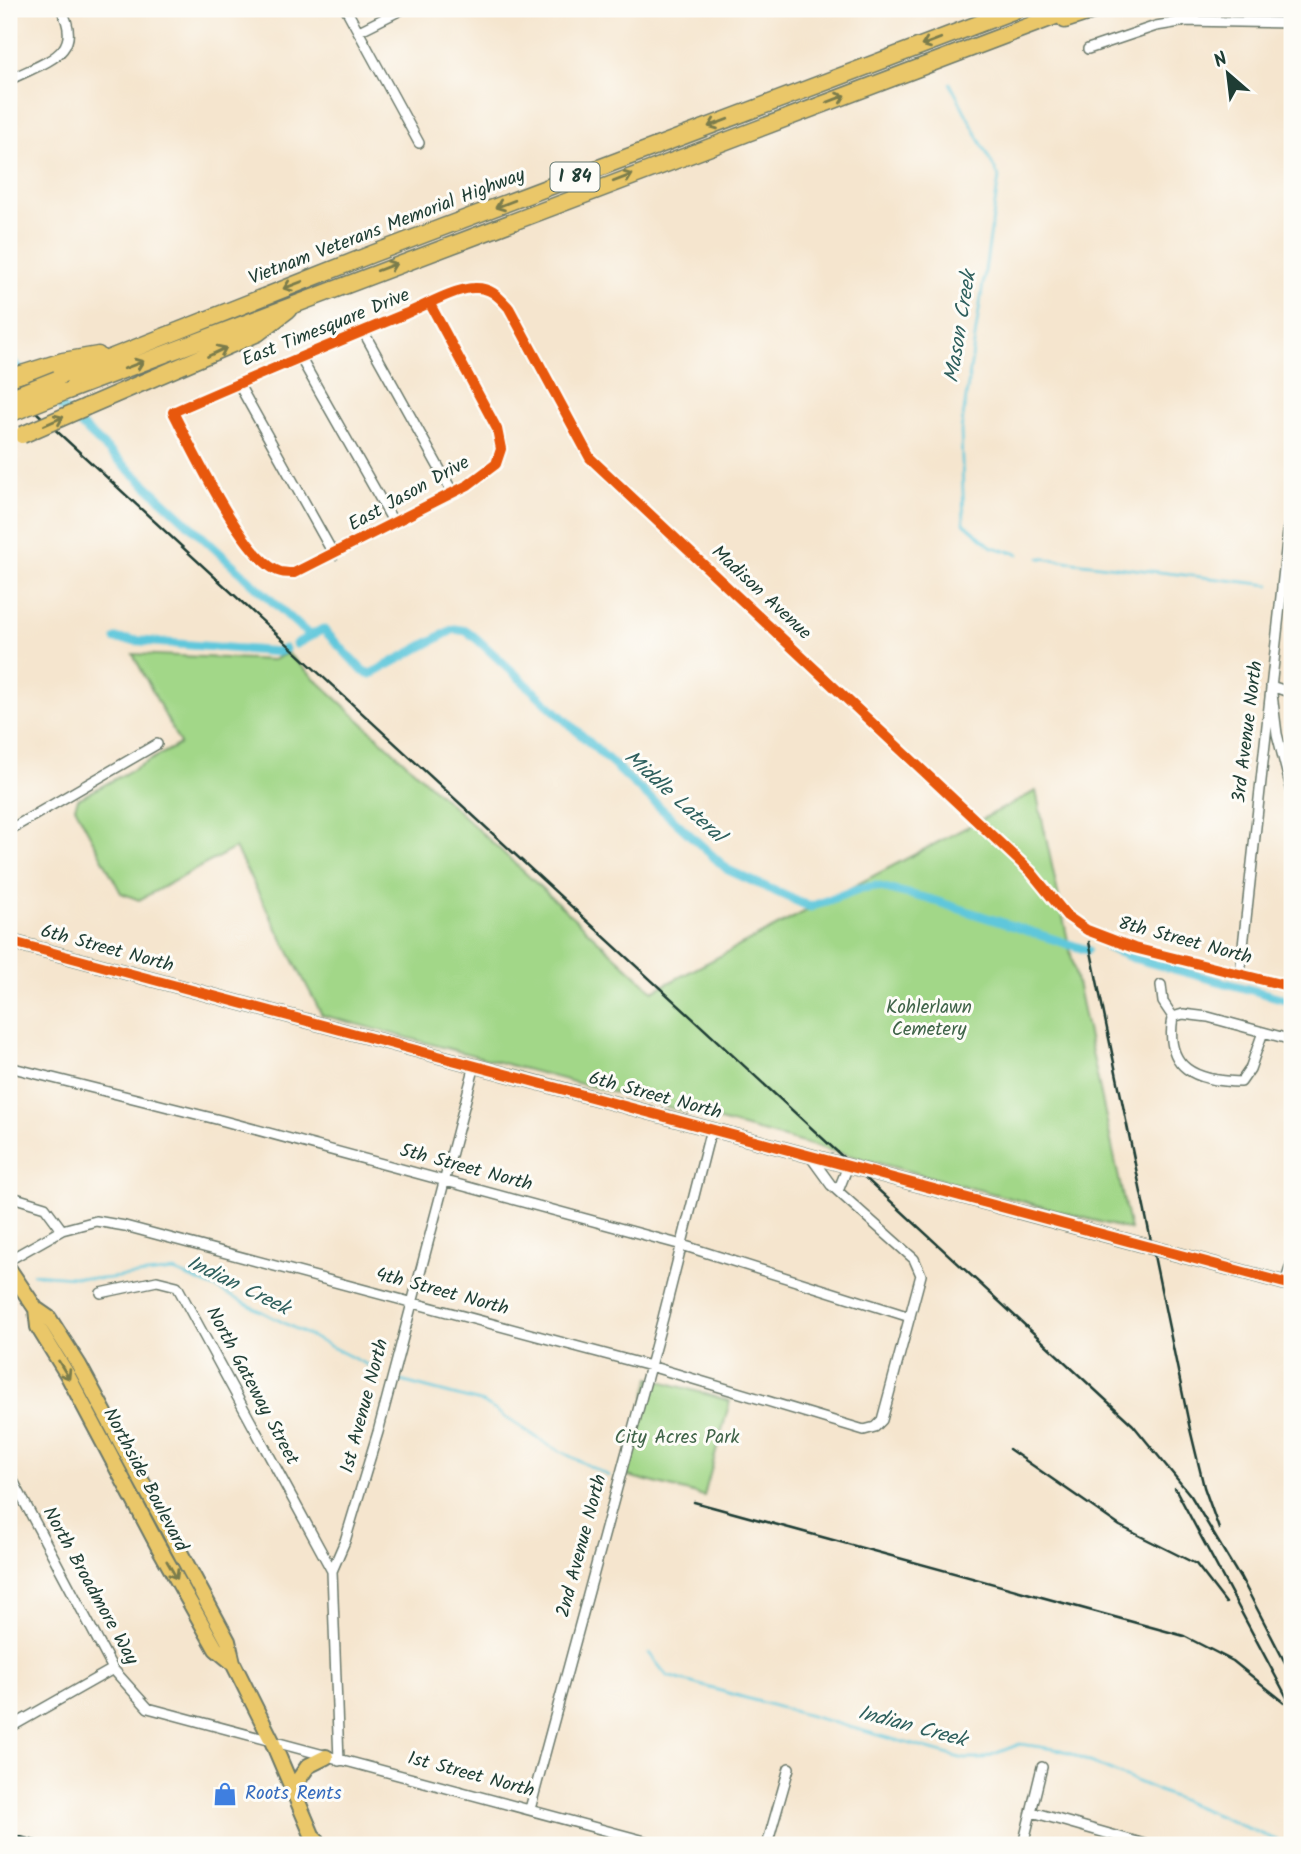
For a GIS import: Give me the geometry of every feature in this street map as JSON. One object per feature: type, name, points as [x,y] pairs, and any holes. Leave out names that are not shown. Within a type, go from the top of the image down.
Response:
[{"type":"highway","name":"Vietnam Veterans Memorial Highway","points":[[9,398],[1018,9]]},
{"type":"highway","name":"Vietnam Veterans Memorial Highway","points":[[9,414],[301,300],[1074,9]]},
{"type":"highway","points":[[913,70],[1099,9]]},
{"type":"highway","points":[[15,438],[258,334],[301,300]]},
{"type":"highway","points":[[9,378],[44,367],[134,348]]},
{"type":"main road","name":"Northside Boulevard","points":[[9,1269],[36,1309],[49,1318],[79,1366],[228,1641],[233,1663],[272,1741],[316,1843]]},
{"type":"main road","points":[[292,1789],[308,1766],[332,1759]]},
{"type":"street","points":[[9,80],[63,50],[69,41],[69,24],[61,9]]},
{"type":"street","points":[[346,9],[419,143]]},
{"type":"street","points":[[359,31],[402,9]]},
{"type":"street","points":[[1088,49],[1156,26],[1186,21],[1292,23]]},
{"type":"street","name":"East Timesquare Drive","points":[[267,563],[245,540],[173,412],[430,304],[474,288],[495,292]]},
{"type":"street","name":"Madison Avenue","points":[[495,292],[509,308],[590,458],[628,498],[714,572],[1045,888]]},
{"type":"street","name":"East Jason Drive","points":[[267,563],[277,571],[294,573],[453,493],[496,464],[501,449],[497,429],[430,304]]},
{"type":"street","points":[[363,331],[453,493]]},
{"type":"street","points":[[300,357],[394,523]]},
{"type":"street","points":[[238,383],[334,555]]},
{"type":"street","name":"3rd Avenue North","points":[[1240,974],[1292,495]]},
{"type":"street","points":[[1292,693],[1271,686],[1277,734],[1292,792]]},
{"type":"street","points":[[9,830],[157,744]]},
{"type":"street","name":"8th Street North","points":[[1045,888],[1068,916],[1087,930],[1134,948],[1292,987]]},
{"type":"street","name":"6th Street North","points":[[9,941],[1289,1284]]},
{"type":"street","points":[[1161,985],[1163,1002],[1173,1017],[1172,1050],[1184,1068],[1212,1082],[1241,1082],[1250,1069],[1263,1032]]},
{"type":"street","points":[[1173,1017],[1183,1014],[1208,1017],[1292,1040]]},
{"type":"street","name":"1st Avenue North","points":[[332,1759],[332,1571],[345,1541],[475,1065]]},
{"type":"street","name":"5th Street North","points":[[9,1068],[682,1245],[910,1317]]},
{"type":"street","name":"2nd Avenue North","points":[[530,1809],[711,1129]]},
{"type":"street","points":[[810,1156],[838,1191],[919,1267],[921,1275],[910,1317]]},
{"type":"street","points":[[838,1191],[848,1166]]},
{"type":"street","points":[[9,1196],[45,1207],[62,1230]]},
{"type":"street","name":"4th Street North","points":[[9,1260],[62,1230],[96,1221],[125,1226],[650,1366],[864,1430],[875,1427],[882,1420],[910,1317]]},
{"type":"street","points":[[1289,1284],[1292,1262]]},
{"type":"street","name":"North Gateway Street","points":[[101,1293],[157,1281],[177,1286],[332,1571]]},
{"type":"street","name":"North Broadmore Way","points":[[9,1473],[113,1669],[148,1708],[272,1741]]},
{"type":"street","points":[[9,1728],[113,1669]]},
{"type":"street","name":"1st Street North","points":[[272,1741],[660,1845]]},
{"type":"street","points":[[767,1845],[789,1768]]},
{"type":"street","points":[[1023,1845],[1042,1768]]},
{"type":"street","points":[[1032,1812],[1149,1845]]},
{"type":"green space","name":"Kohlerlawn Cemetery","points":[[287,653],[653,991],[1036,791],[1130,1230],[322,1015],[235,848],[139,900],[121,893],[75,807],[78,799],[180,744],[133,654],[273,660]]},
{"type":"green space","name":"City Acres Park","points":[[650,1378],[730,1401],[704,1496],[624,1475]]},
{"type":"waterway","name":"Mason Creek","points":[[950,83],[999,177],[961,431],[964,523],[992,547],[1019,554]]},
{"type":"waterway","points":[[9,359],[310,636]]},
{"type":"waterway","name":"Mason Creek","points":[[1040,558],[1270,585]]},
{"type":"waterway","name":"Middle Lateral","points":[[296,644],[323,629],[363,671],[371,674],[454,629],[467,631],[728,870],[810,907],[861,888],[876,886],[929,899],[1087,950]]},
{"type":"waterway","name":"Middle Lateral","points":[[116,639],[278,652],[285,649]]},
{"type":"waterway","name":"Middle Lateral","points":[[1107,947],[1133,958],[1292,1001]]},
{"type":"waterway","name":"Indian Creek","points":[[33,1274],[101,1279],[174,1271],[215,1288],[379,1371]]},
{"type":"waterway","name":"Indian Creek","points":[[397,1380],[484,1403],[548,1445],[609,1476]]},
{"type":"waterway","name":"Indian Creek","points":[[649,1653],[667,1676],[964,1759],[981,1759],[1020,1744],[1061,1750],[1288,1845]]},
{"type":"railway","points":[[9,387],[1133,1425],[1191,1496],[1243,1583]]},
{"type":"railway","points":[[1089,942],[1190,1429],[1204,1487],[1219,1529]]},
{"type":"railway","points":[[1009,1449],[1120,1526],[1196,1564],[1226,1603]]},
{"type":"railway","points":[[1175,1488],[1292,1707]]},
{"type":"railway","points":[[694,1502],[1184,1636],[1233,1661],[1284,1702]]},
{"type":"railway","points":[[1239,1574],[1292,1676]]},
{"type":"railway","points":[[9,1834],[51,1845]]},
{"type":"cycle path","points":[[430,304],[497,429],[501,449],[496,464],[468,485],[294,573],[280,572],[264,562],[234,524],[173,412],[449,294],[474,288],[490,291],[509,308],[590,458],[1031,872],[1067,916],[1087,930],[1134,948],[1292,987]]},
{"type":"cycle path","points":[[9,941],[1292,1285]]},
{"type":"place","name":"Roots Rents","points":[[225,1794]]}]
